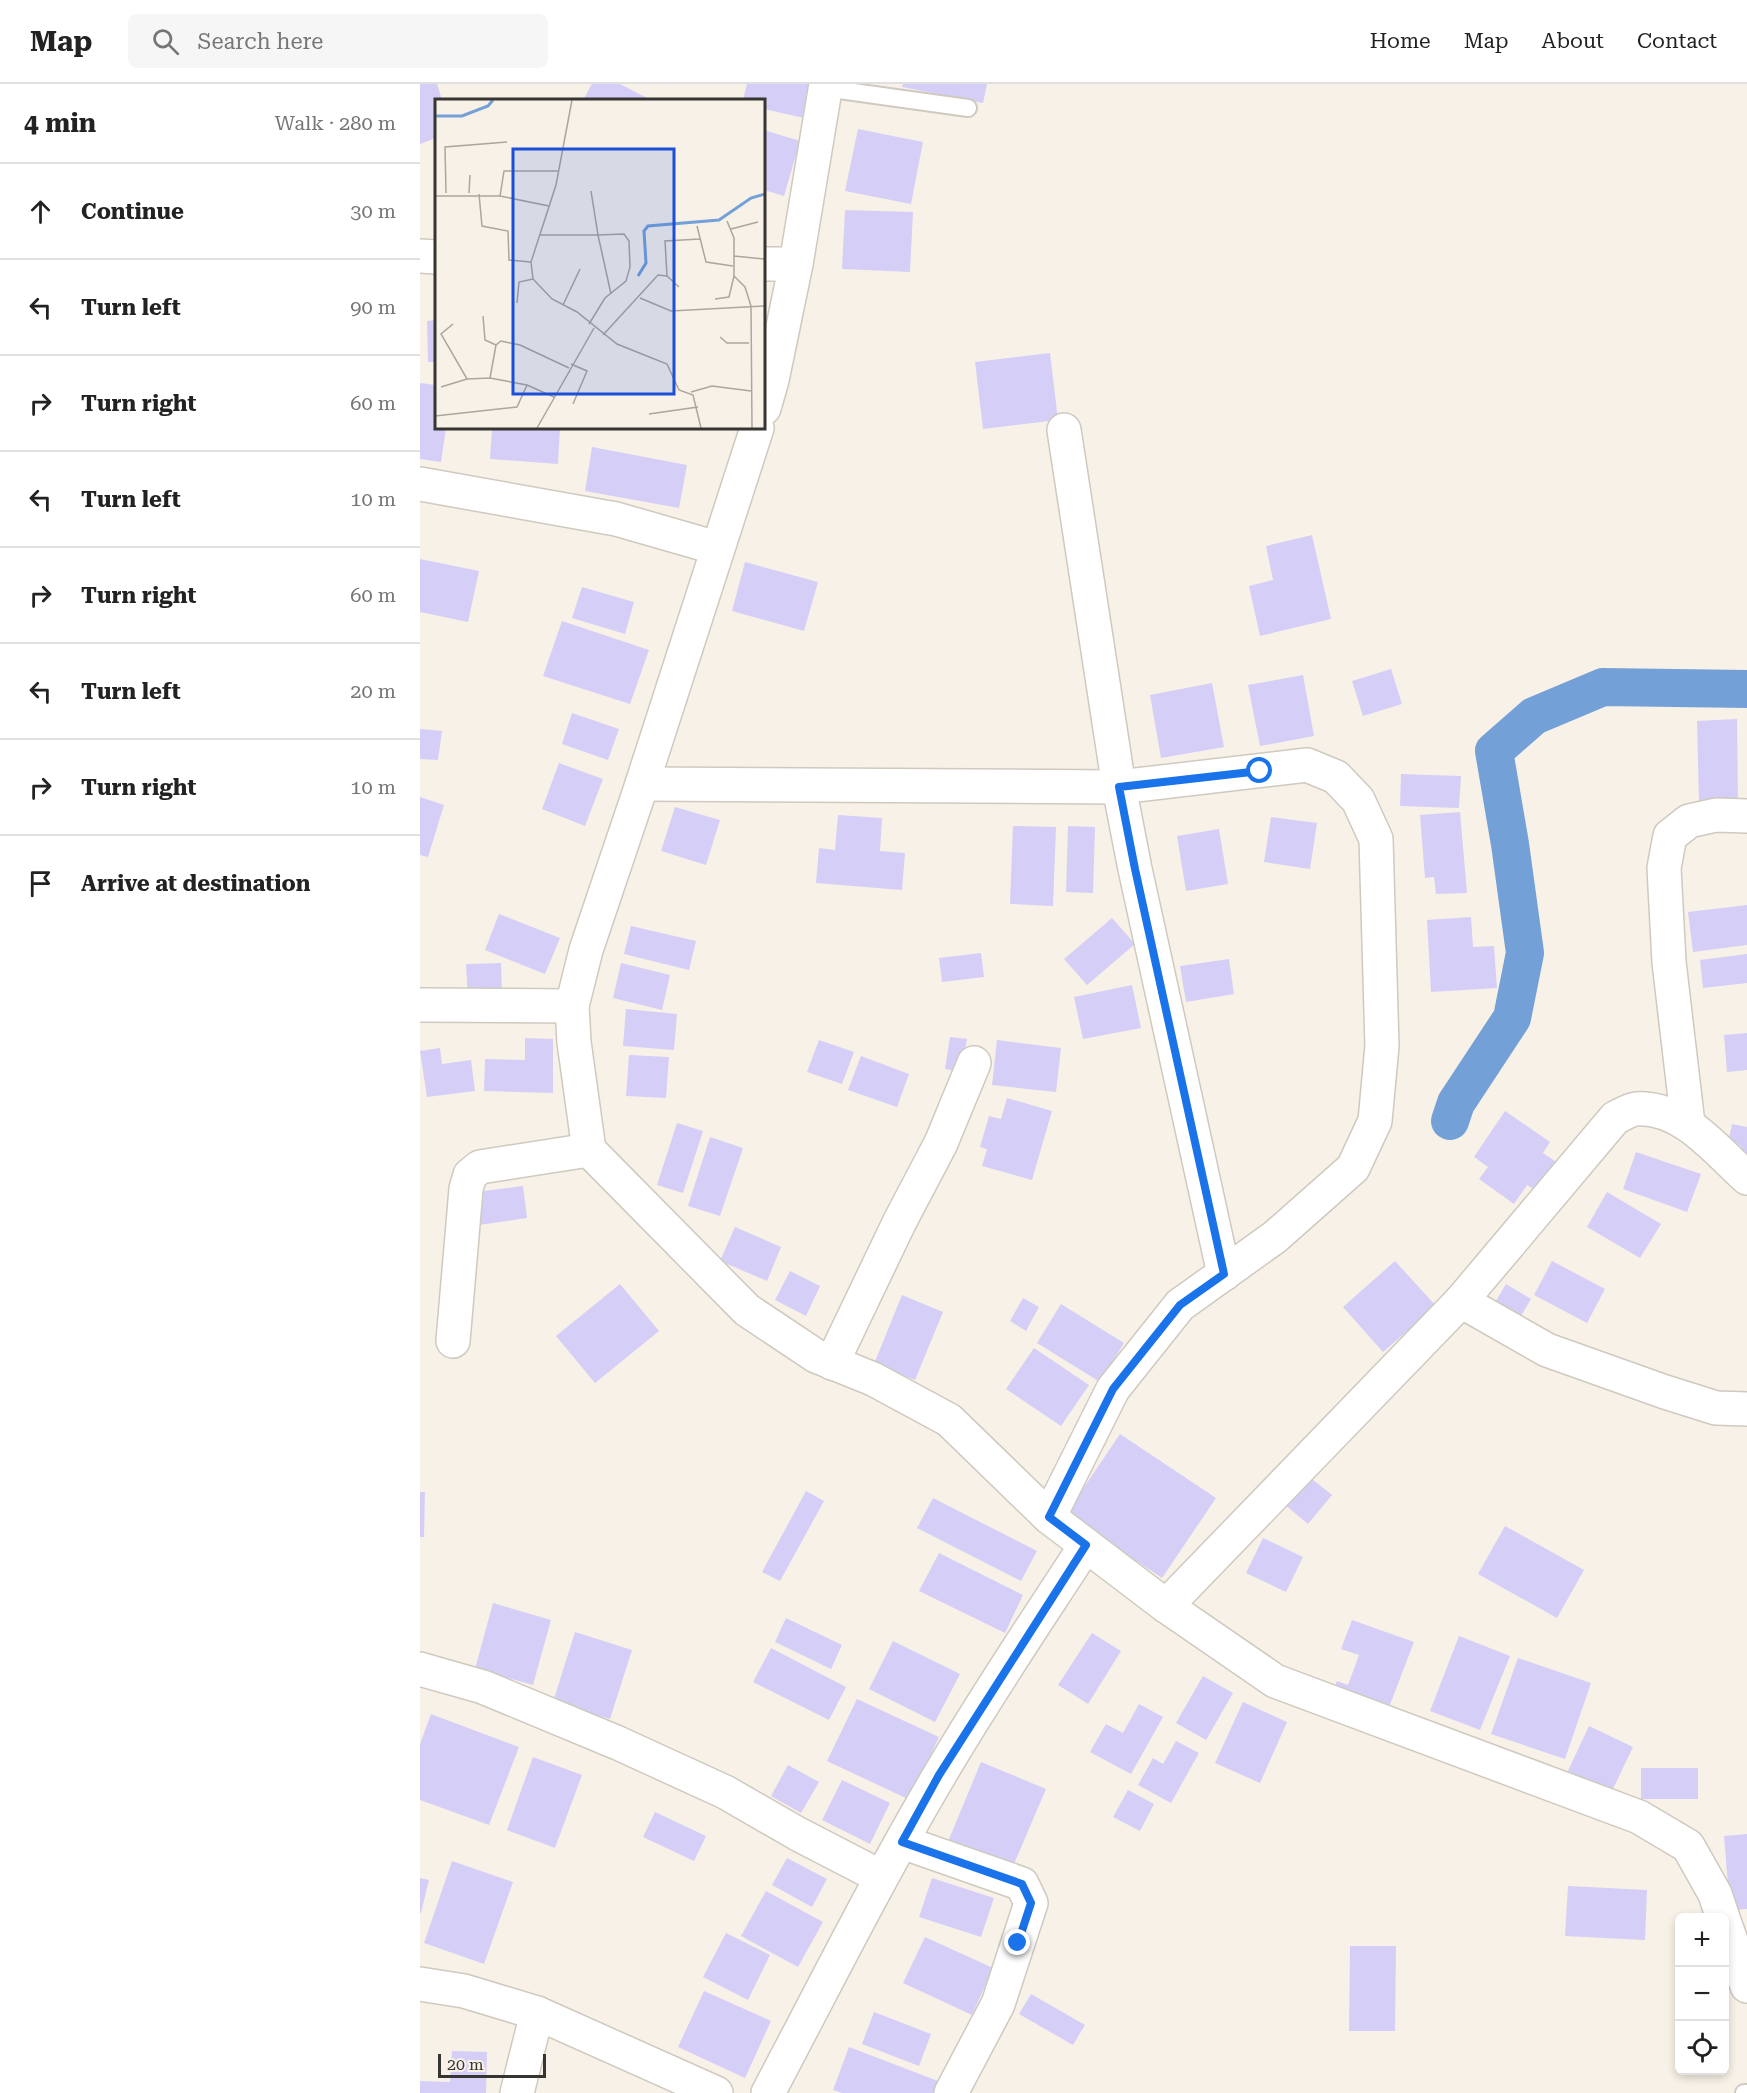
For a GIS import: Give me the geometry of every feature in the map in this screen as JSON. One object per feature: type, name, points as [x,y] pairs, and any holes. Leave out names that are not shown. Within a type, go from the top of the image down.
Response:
[{"type":"street","points":[[765,405],[772,381],[795,264],[825,86]]},
{"type":"street","points":[[420,256],[435,257]]},
{"type":"street","points":[[765,264],[795,264]]},
{"type":"street","points":[[757,429],[586,950],[572,1006],[574,1042],[590,1150],[747,1310],[816,1356],[873,1378],[949,1420],[1049,1517],[1166,1606],[1275,1681],[1639,1817],[1688,1846],[1715,1894],[1722,1913]]},
{"type":"street","points":[[1064,430],[1119,787],[1224,1274]]},
{"type":"street","points":[[420,483],[616,519],[717,548]]},
{"type":"street","points":[[642,784],[1119,787],[1307,765],[1336,777],[1358,800],[1376,839],[1382,1046],[1375,1121],[1353,1168],[1275,1237],[1180,1305],[1113,1389],[1049,1517]]},
{"type":"street","points":[[1688,1124],[1670,962],[1664,868],[1670,836],[1689,821],[1716,816],[1747,816]]},
{"type":"street","points":[[420,1005],[572,1006]]},
{"type":"street","points":[[832,1363],[900,1221],[941,1143],[974,1063]]},
{"type":"street","points":[[1166,1606],[1461,1301],[1615,1118],[1635,1109],[1659,1111],[1688,1124],[1747,1178]]},
{"type":"street","points":[[453,1341],[462,1229],[470,1175],[480,1167],[590,1150]]},
{"type":"street","points":[[1461,1301],[1547,1350],[1716,1408],[1747,1409]]},
{"type":"street","points":[[768,2093],[881,1877],[939,1775],[1086,1545]]},
{"type":"street","points":[[420,1669],[483,1687],[618,1743],[725,1792],[798,1834],[881,1877]]},
{"type":"street","points":[[902,1842],[1022,1884],[1031,1903],[998,2004],[951,2093]]},
{"type":"street","points":[[1729,1934],[1747,1986]]},
{"type":"street","points":[[420,1984],[464,1991],[537,2013],[716,2093]]},
{"type":"street","points":[[517,2093],[537,2013]]},
{"type":"lane","points":[[825,86],[968,108]]},
{"type":"building","points":[[420,84],[437,84],[442,99],[435,99],[435,138],[420,144]]},
{"type":"building","points":[[592,84],[620,84],[649,99],[584,99]]},
{"type":"building","points":[[747,84],[812,84],[804,118],[765,109],[765,99],[743,99]]},
{"type":"building","points":[[903,84],[987,84],[983,103],[902,87]]},
{"type":"building","points":[[858,129],[923,142],[911,204],[845,191]]},
{"type":"building","points":[[765,130],[800,141],[784,196],[765,190]]},
{"type":"building","points":[[845,210],[913,212],[910,272],[842,269]]},
{"type":"building","points":[[435,320],[435,362],[428,362],[427,321]]},
{"type":"building","points":[[1050,353],[1058,420],[983,429],[975,362]]},
{"type":"building","points":[[420,383],[435,385],[435,429],[446,429],[441,462],[420,459]]},
{"type":"building","points":[[492,429],[560,429],[558,464],[490,459]]},
{"type":"building","points":[[592,447],[687,465],[679,508],[585,491]]},
{"type":"building","points":[[1312,535],[1331,619],[1260,636],[1249,586],[1273,580],[1266,546]]},
{"type":"building","points":[[420,559],[479,571],[468,622],[420,612]]},
{"type":"building","points":[[745,562],[818,582],[804,631],[732,611]]},
{"type":"building","points":[[582,587],[634,602],[625,634],[572,618]]},
{"type":"building","points":[[562,621],[649,650],[630,704],[543,676]]},
{"type":"building","points":[[1391,669],[1402,704],[1363,716],[1352,681]]},
{"type":"building","points":[[1303,675],[1314,736],[1260,746],[1248,685]]},
{"type":"building","points":[[1212,683],[1224,747],[1161,758],[1150,695]]},
{"type":"building","points":[[572,713],[619,729],[608,760],[562,744]]},
{"type":"building","points":[[1737,719],[1738,803],[1699,802],[1697,721]]},
{"type":"building","points":[[420,729],[442,731],[438,760],[420,759]]},
{"type":"building","points":[[559,763],[603,779],[585,826],[542,809]]},
{"type":"building","points":[[1401,774],[1461,776],[1459,808],[1400,806]]},
{"type":"building","points":[[420,797],[444,805],[428,857],[420,855]]},
{"type":"building","points":[[675,807],[720,820],[706,865],[661,851]]},
{"type":"building","points":[[1460,812],[1467,893],[1436,894],[1434,877],[1425,878],[1420,815]]},
{"type":"building","points":[[838,815],[882,818],[880,851],[905,853],[902,890],[816,883],[819,848],[835,850]]},
{"type":"building","points":[[1271,817],[1317,823],[1310,869],[1264,862]]},
{"type":"building","points":[[1013,826],[1056,827],[1053,906],[1010,904]]},
{"type":"building","points":[[1068,826],[1095,827],[1093,893],[1066,892]]},
{"type":"building","points":[[1219,829],[1228,884],[1186,891],[1177,836]]},
{"type":"building","points":[[1747,905],[1747,945],[1693,952],[1688,912]]},
{"type":"building","points":[[499,914],[560,938],[545,974],[485,950]]},
{"type":"building","points":[[1471,917],[1473,947],[1494,946],[1497,988],[1431,992],[1427,920]]},
{"type":"building","points":[[1112,918],[1135,944],[1087,985],[1064,959]]},
{"type":"building","points":[[631,926],[696,941],[689,970],[624,954]]},
{"type":"building","points":[[981,953],[984,977],[942,982],[939,958]]},
{"type":"building","points":[[1747,954],[1747,983],[1703,988],[1700,960]]},
{"type":"building","points":[[1229,959],[1234,994],[1186,1002],[1180,966]]},
{"type":"building","points":[[501,963],[502,998],[468,999],[466,964]]},
{"type":"building","points":[[621,963],[670,975],[662,1010],[613,998]]},
{"type":"building","points":[[1132,985],[1141,1028],[1083,1039],[1074,997]]},
{"type":"building","points":[[626,1009],[677,1014],[674,1050],[623,1046]]},
{"type":"building","points":[[1747,1033],[1747,1070],[1727,1072],[1724,1035]]},
{"type":"building","points":[[950,1037],[967,1039],[962,1072],[945,1069]]},
{"type":"building","points":[[525,1038],[553,1039],[553,1093],[484,1091],[485,1059],[525,1060]]},
{"type":"building","points":[[819,1040],[854,1052],[842,1084],[807,1072]]},
{"type":"building","points":[[997,1040],[1061,1048],[1056,1092],[992,1085]]},
{"type":"building","points":[[440,1048],[442,1064],[471,1060],[475,1091],[427,1097],[420,1051]]},
{"type":"building","points":[[629,1055],[669,1057],[666,1098],[626,1096]]},
{"type":"building","points":[[861,1056],[909,1074],[897,1107],[848,1090]]},
{"type":"building","points":[[1007,1098],[1052,1111],[1032,1180],[982,1166],[987,1149],[980,1147],[989,1116],[1001,1119]]},
{"type":"building","points":[[1505,1111],[1550,1142],[1543,1153],[1562,1166],[1542,1195],[1527,1185],[1514,1204],[1479,1179],[1488,1167],[1474,1157]]},
{"type":"building","points":[[677,1123],[703,1131],[683,1193],[657,1185]]},
{"type":"building","points":[[1732,1124],[1747,1127],[1747,1162],[1738,1160],[1741,1146],[1728,1143]]},
{"type":"building","points":[[710,1137],[743,1148],[720,1216],[688,1206]]},
{"type":"building","points":[[1636,1152],[1701,1174],[1687,1212],[1623,1189]]},
{"type":"building","points":[[523,1186],[527,1218],[479,1225],[475,1192]]},
{"type":"building","points":[[1607,1192],[1661,1224],[1640,1258],[1587,1227]]},
{"type":"building","points":[[735,1227],[781,1247],[767,1281],[720,1261]]},
{"type":"building","points":[[1395,1261],[1436,1306],[1383,1352],[1343,1307]]},
{"type":"building","points":[[1552,1261],[1605,1289],[1587,1323],[1534,1295]]},
{"type":"building","points":[[790,1271],[820,1286],[806,1316],[775,1300]]},
{"type":"building","points":[[620,1284],[659,1331],[595,1383],[556,1336]]},
{"type":"building","points":[[1506,1284],[1531,1299],[1518,1321],[1493,1306]]},
{"type":"building","points":[[902,1295],[943,1312],[915,1380],[874,1364]]},
{"type":"building","points":[[1023,1298],[1039,1307],[1026,1331],[1010,1321]]},
{"type":"building","points":[[1061,1304],[1124,1343],[1100,1382],[1037,1343]]},
{"type":"building","points":[[1034,1348],[1089,1385],[1061,1426],[1006,1389]]},
{"type":"building","points":[[1120,1434],[1216,1498],[1162,1578],[1066,1514]]},
{"type":"building","points":[[1302,1471],[1332,1495],[1308,1524],[1278,1499]]},
{"type":"building","points":[[806,1491],[824,1501],[780,1581],[762,1572]]},
{"type":"building","points":[[420,1492],[425,1492],[424,1537],[420,1537]]},
{"type":"building","points":[[933,1498],[1037,1551],[1021,1581],[917,1528]]},
{"type":"building","points":[[1505,1526],[1584,1570],[1557,1618],[1478,1574]]},
{"type":"building","points":[[1263,1538],[1303,1557],[1286,1592],[1246,1573]]},
{"type":"building","points":[[939,1553],[1023,1595],[1005,1633],[919,1591]]},
{"type":"building","points":[[493,1603],[551,1620],[533,1685],[475,1669]]},
{"type":"building","points":[[786,1618],[842,1645],[831,1669],[775,1642]]},
{"type":"building","points":[[1352,1620],[1414,1642],[1386,1715],[1331,1695],[1337,1681],[1348,1685],[1359,1655],[1341,1649]]},
{"type":"building","points":[[575,1632],[632,1650],[610,1719],[553,1702]]},
{"type":"building","points":[[1092,1633],[1121,1651],[1088,1704],[1058,1685]]},
{"type":"building","points":[[1459,1636],[1510,1656],[1480,1730],[1430,1711]]},
{"type":"building","points":[[893,1641],[960,1674],[935,1722],[869,1689]]},
{"type":"building","points":[[771,1648],[846,1687],[829,1720],[753,1682]]},
{"type":"building","points":[[1518,1658],[1591,1683],[1565,1759],[1491,1734]]},
{"type":"building","points":[[1203,1676],[1233,1693],[1206,1740],[1176,1723]]},
{"type":"building","points":[[857,1699],[939,1737],[910,1800],[827,1761]]},
{"type":"building","points":[[1243,1702],[1287,1722],[1260,1783],[1215,1763]]},
{"type":"building","points":[[1139,1704],[1163,1717],[1131,1774],[1090,1752],[1106,1724],[1123,1733]]},
{"type":"building","points":[[431,1714],[519,1747],[489,1825],[420,1800],[420,1744]]},
{"type":"building","points":[[1589,1726],[1633,1747],[1611,1793],[1567,1773]]},
{"type":"building","points":[[1176,1741],[1199,1753],[1171,1803],[1138,1785],[1153,1758],[1163,1764]]},
{"type":"building","points":[[533,1757],[582,1775],[555,1848],[507,1830]]},
{"type":"building","points":[[981,1762],[1046,1789],[1011,1871],[947,1844]]},
{"type":"building","points":[[788,1765],[819,1782],[801,1813],[771,1796]]},
{"type":"building","points":[[1641,1768],[1698,1768],[1698,1799],[1641,1799]]},
{"type":"building","points":[[842,1780],[890,1803],[870,1844],[822,1820]]},
{"type":"building","points":[[1128,1790],[1154,1804],[1140,1831],[1113,1817]]},
{"type":"building","points":[[655,1812],[706,1836],[694,1861],[643,1837]]},
{"type":"building","points":[[1747,1834],[1747,1909],[1730,1910],[1724,1836]]},
{"type":"building","points":[[787,1858],[827,1879],[812,1907],[772,1885]]},
{"type":"building","points":[[452,1861],[513,1882],[484,1964],[424,1943]]},
{"type":"building","points":[[420,1878],[429,1880],[421,1913],[420,1913]]},
{"type":"building","points":[[932,1878],[994,1898],[981,1937],[919,1917]]},
{"type":"building","points":[[1568,1886],[1647,1890],[1645,1940],[1565,1936]]},
{"type":"building","points":[[766,1891],[823,1922],[798,1967],[741,1936]]},
{"type":"building","points":[[726,1933],[770,1955],[748,2000],[703,1977]]},
{"type":"building","points":[[925,1937],[993,1968],[972,2015],[903,1983]]},
{"type":"building","points":[[1350,1946],[1396,1946],[1395,2031],[1349,2031]]},
{"type":"building","points":[[704,1991],[771,2021],[745,2078],[678,2047]]},
{"type":"building","points":[[1031,1994],[1085,2025],[1073,2045],[1019,2014]]},
{"type":"building","points":[[874,2012],[931,2034],[919,2066],[862,2044]]},
{"type":"building","points":[[849,2047],[938,2081],[933,2093],[842,2093],[833,2090]]},
{"type":"building","points":[[452,2051],[487,2052],[486,2093],[420,2093],[420,2081],[450,2082]]},
{"type":"waterway","points":[[1450,1121],[1456,1103],[1512,1018],[1525,953],[1494,751],[1534,716],[1603,687],[1747,689]]},
{"type":"route","points":[[1018,1943],[1031,1903],[1022,1884],[902,1842],[939,1775],[1086,1545],[1049,1517],[1113,1389],[1180,1305],[1224,1274],[1119,787],[1260,771]]}]
